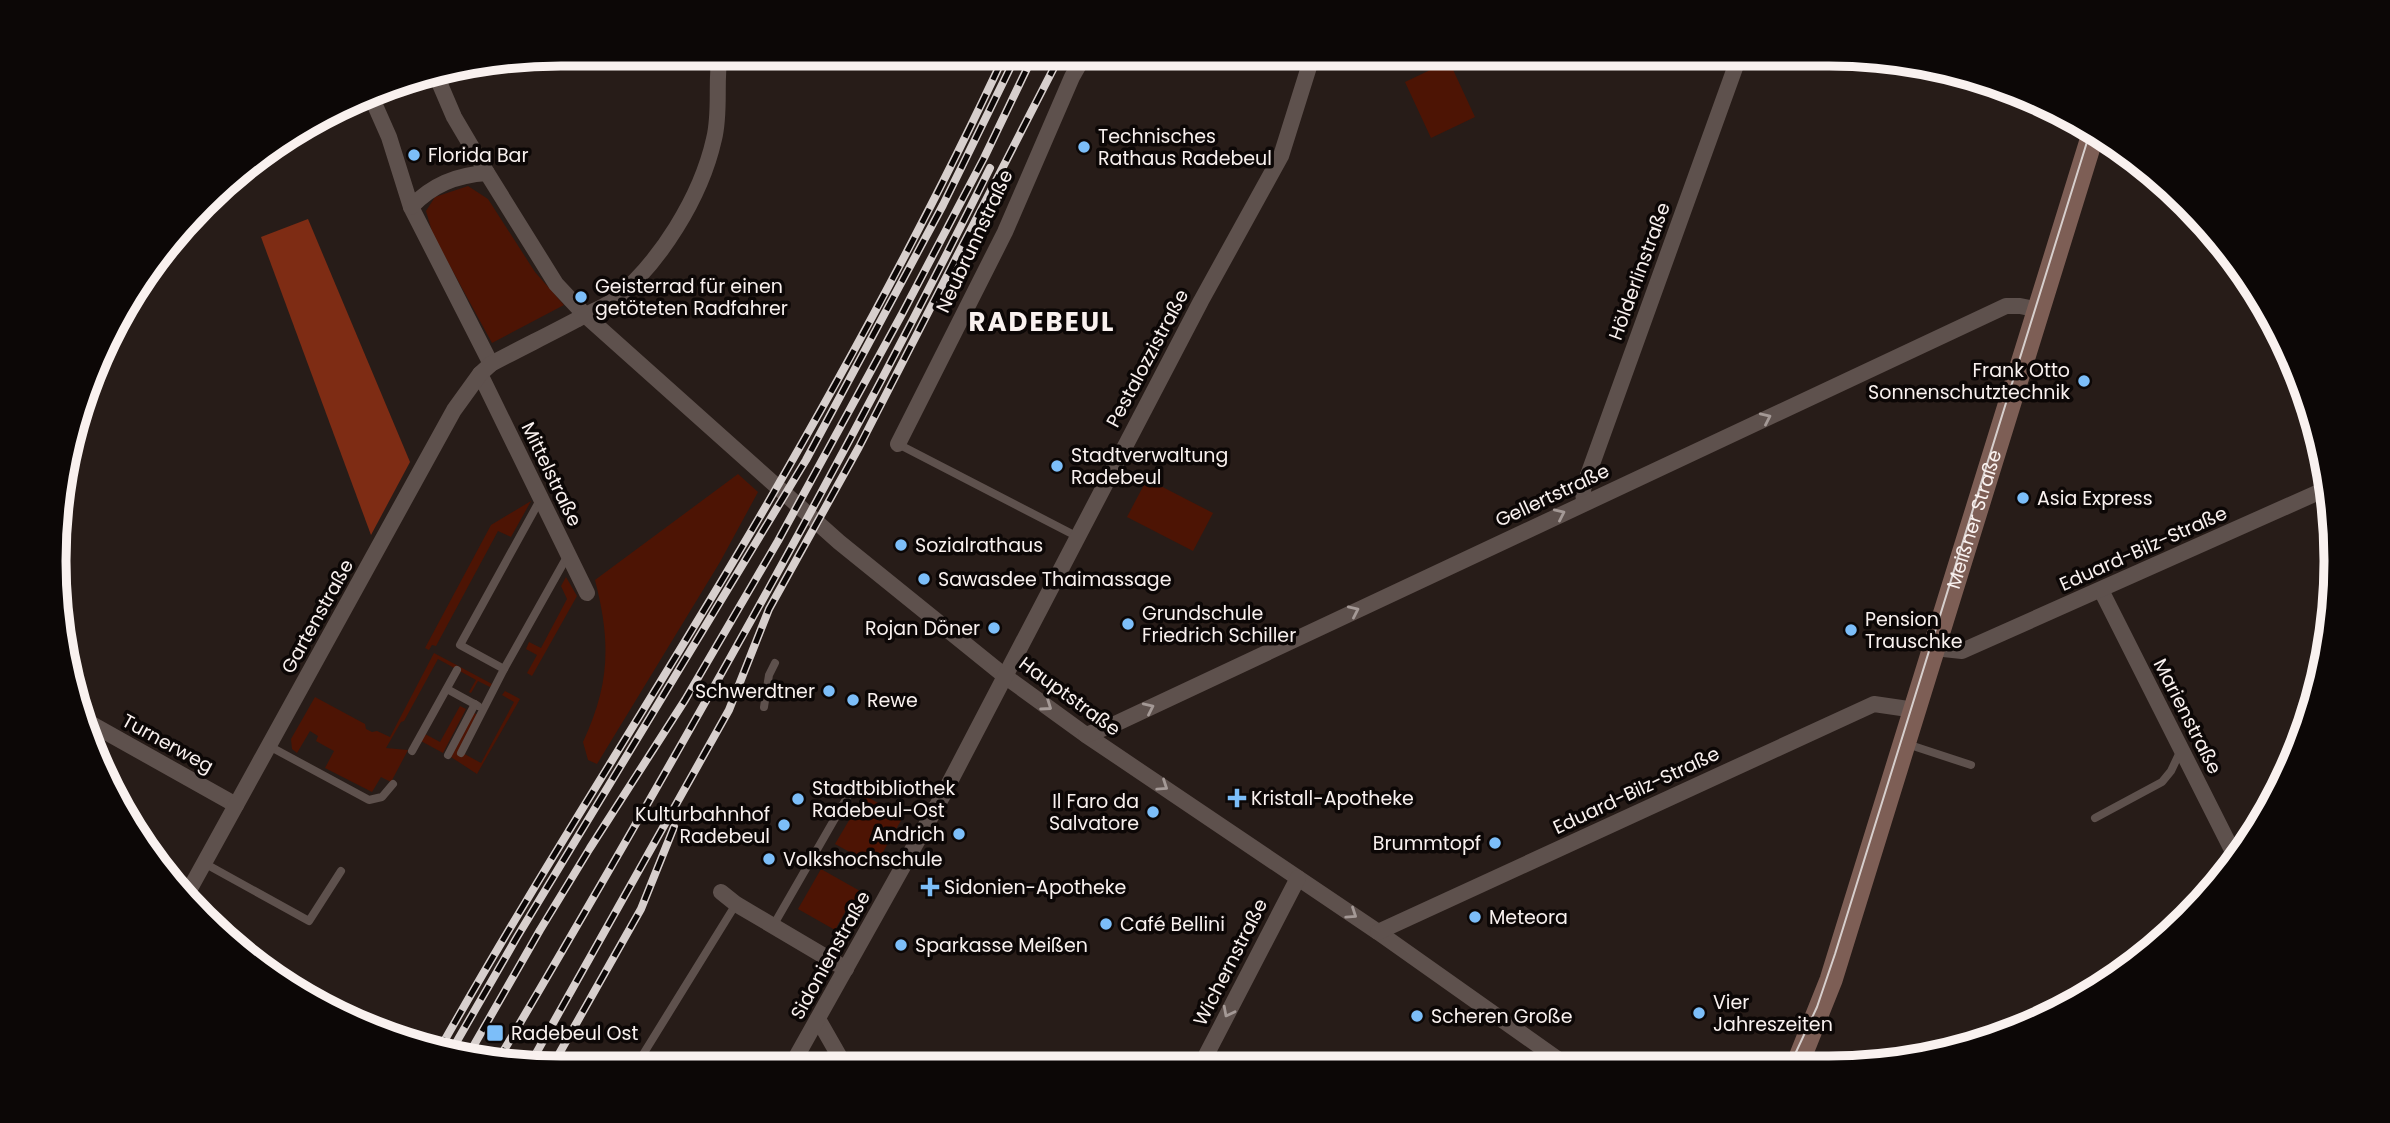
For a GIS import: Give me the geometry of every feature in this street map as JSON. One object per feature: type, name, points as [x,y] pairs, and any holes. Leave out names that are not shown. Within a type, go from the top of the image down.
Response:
[{"type":"main road","name":"Meißner Straße","points":[[1801,1056],[1831,980],[2091,142]]},
{"type":"street","points":[[485,369],[612,302],[641,275],[671,235],[694,196],[714,139],[719,101],[719,66]]},
{"type":"street","name":"Neubrunnstraße","points":[[898,444],[1005,232],[1078,66]]},
{"type":"street","name":"Pestalozzistraße","points":[[1006,677],[1201,301],[1281,156],[1309,66]]},
{"type":"street","name":"Hölderlinstraße","points":[[1584,503],[1583,489],[1736,66]]},
{"type":"street","name":"Hauptstraße","points":[[439,82],[454,117],[556,284],[585,315],[839,542],[1006,677],[1086,735],[1378,932],[1553,1056]]},
{"type":"street","name":"Mittelstraße","points":[[374,103],[389,137],[411,206],[541,499],[587,593]]},
{"type":"street","points":[[411,206],[426,191],[466,174],[487,173]]},
{"type":"street","name":"Gellertstraße","points":[[1086,735],[1115,724],[2006,306],[2039,310]]},
{"type":"street","name":"Gartenstraße","points":[[190,889],[454,410],[485,369]]},
{"type":"street","name":"Eduard-Bilz-Straße","points":[[1934,648],[1962,651],[2318,493]]},
{"type":"street","name":"Marienstraße","points":[[2101,590],[2231,849]]},
{"type":"street","name":"Sidonienstraße","points":[[797,1056],[934,813],[1006,677]]},
{"type":"street","name":"Eduard-Bilz-Straße","points":[[1378,932],[1874,704],[1915,710]]},
{"type":"street","name":"Turnerweg","points":[[95,726],[236,805]]},
{"type":"street","name":"Wichernstraße","points":[[1206,1056],[1298,878]]},
{"type":"street","points":[[721,892],[736,904],[846,969]]},
{"type":"street","points":[[818,1019],[838,1056]]},
{"type":"lane","points":[[898,444],[1079,537]]},
{"type":"lane","points":[[504,669],[460,645],[541,499]]},
{"type":"lane","points":[[461,753],[504,669],[568,555]]},
{"type":"lane","points":[[764,707],[769,675],[775,663]]},
{"type":"lane","points":[[412,751],[457,670]]},
{"type":"lane","points":[[447,689],[484,709]]},
{"type":"lane","points":[[448,755],[475,704]]},
{"type":"lane","points":[[1905,743],[1971,765]]},
{"type":"lane","points":[[269,746],[369,800],[382,797],[393,784]]},
{"type":"lane","points":[[2095,818],[2162,782],[2181,750]]},
{"type":"lane","points":[[773,926],[853,787]]},
{"type":"lane","points":[[204,863],[309,921],[341,871]]},
{"type":"lane","points":[[642,1056],[736,904]]},
{"type":"shaded area","points":[[1439,66],[1451,66],[1475,117],[1431,138],[1405,82]]},
{"type":"shaded area","points":[[468,186],[488,199],[535,272],[564,305],[492,343],[433,235],[426,211],[435,197]]},
{"type":"shaded area","points":[[308,219],[410,462],[371,535],[261,237]]},
{"type":"shaded area","points":[[738,474],[758,492],[720,562],[597,764],[588,760],[583,742],[599,701],[605,662],[604,623],[595,580]]},
{"type":"shaded area","points":[[1147,479],[1213,513],[1193,551],[1127,517]]},
{"type":"shaded area","points":[[531,501],[511,537],[498,531],[436,646],[432,645],[429,650],[425,648],[491,525]]},
{"type":"shaded area","points":[[566,577],[577,596],[532,676],[527,673],[537,655],[526,649],[529,642],[541,648],[567,599],[561,586]]},
{"type":"shaded area","points":[[434,653],[492,684],[490,687],[478,681],[471,693],[469,692],[476,680],[438,659],[386,748],[408,750],[391,782],[381,777],[372,792],[325,768],[334,751],[316,741],[318,736],[310,731],[297,753],[292,749],[291,739],[315,697],[365,724],[366,729],[390,737]]},
{"type":"shaded area","points":[[505,691],[520,699],[477,774],[451,757],[474,713],[478,715],[459,751],[481,763],[514,702],[502,695]]},
{"type":"shaded area","points":[[460,706],[466,709],[443,753],[421,741],[425,734],[440,742]]},
{"type":"shaded area","points":[[864,795],[903,817],[875,866],[835,844]]},
{"type":"shaded area","points":[[821,869],[860,891],[835,930],[798,909]]},
{"type":"tram line","points":[[1794,1056],[1817,1007],[1835,954],[2088,140]]},
{"type":"railway","points":[[444,1042],[516,917],[792,461],[918,231],[999,66]]},
{"type":"railway","points":[[455,1045],[517,937],[806,460],[943,205],[1011,66]]},
{"type":"railway","points":[[472,1048],[540,930],[685,700],[778,541],[902,314],[984,158],[1028,66]]},
{"type":"railway","points":[[535,1055],[729,710],[769,609],[859,447],[1055,66]]},
{"type":"railway","points":[[503,1053],[752,619],[874,395],[990,168]]},
{"type":"railway","points":[[558,1056],[641,909],[674,827]]},
{"type":"place","name":"Technisches Rathaus Radebeul","points":[[1084,147]]},
{"type":"place","name":"Florida Bar","points":[[414,155]]},
{"type":"place","name":"Geisterrad für einen getöteten Radfahrer","points":[[581,297]]},
{"type":"place","name":"Frank Otto Sonnenschutztechnik","points":[[2084,381]]},
{"type":"place","name":"Stadtverwaltung Radebeul","points":[[1057,466]]},
{"type":"place","name":"Asia Express","points":[[2023,498]]},
{"type":"place","name":"Sozialrathaus","points":[[901,545]]},
{"type":"place","name":"Sawasdee Thaimassage","points":[[924,579]]},
{"type":"place","name":"Grundschule Friedrich Schiller","points":[[1128,624]]},
{"type":"place","name":"Rojan Döner","points":[[994,628]]},
{"type":"place","name":"Pension Trauschke","points":[[1851,630]]},
{"type":"place","name":"Schwerdtner","points":[[829,691]]},
{"type":"place","name":"Rewe","points":[[853,700]]},
{"type":"place","name":"Kristall-Apotheke","points":[[1237,798]]},
{"type":"place","name":"Stadtbibliothek Radebeul-Ost","points":[[798,799]]},
{"type":"place","name":"Il Faro da Salvatore","points":[[1153,812]]},
{"type":"place","name":"Kulturbahnhof Radebeul","points":[[784,825]]},
{"type":"place","name":"Andrich","points":[[959,834]]},
{"type":"place","name":"Brummtopf","points":[[1495,843]]},
{"type":"place","name":"Volkshochschule","points":[[769,859]]},
{"type":"place","name":"Sidonien-Apotheke","points":[[930,887]]},
{"type":"place","name":"Meteora","points":[[1475,917]]},
{"type":"place","name":"Café Bellini","points":[[1106,924]]},
{"type":"place","name":"Sparkasse Meißen","points":[[901,945]]},
{"type":"place","name":"Vier Jahreszeiten","points":[[1699,1013]]},
{"type":"place","name":"Scheren Große","points":[[1417,1016]]},
{"type":"place","name":"Radebeul Ost","points":[[495,1033]]},
{"type":"district","name":"RADEBEUL","points":[[1042,322]]}]
